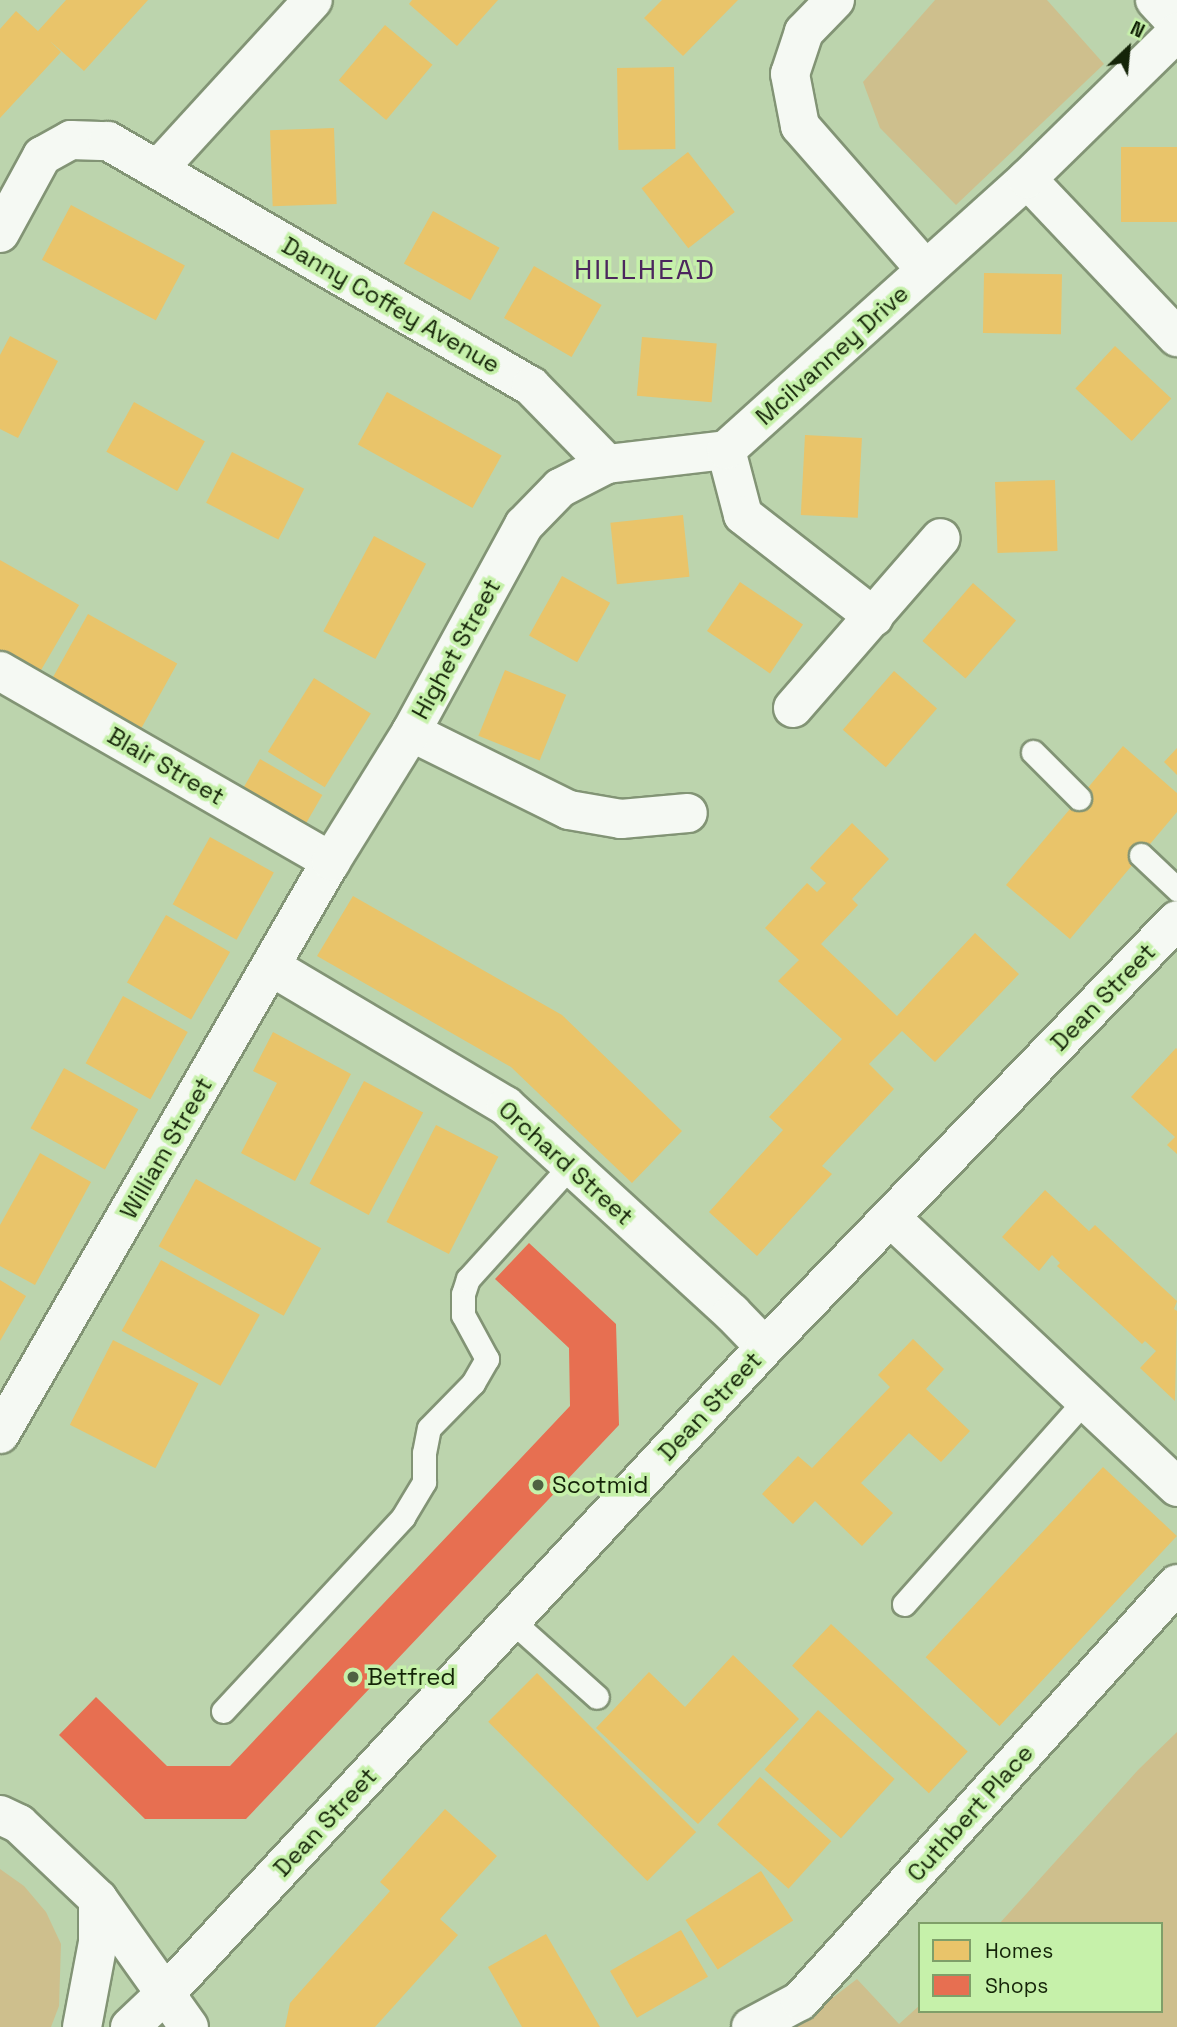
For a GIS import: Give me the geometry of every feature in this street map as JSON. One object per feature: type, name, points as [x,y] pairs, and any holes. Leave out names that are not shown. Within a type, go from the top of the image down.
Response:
[{"type":"street","points":[[835,0],[804,32],[790,74],[800,126],[926,270]]},
{"type":"street","points":[[1155,0],[1177,24]]},
{"type":"street","points":[[158,169],[295,6]]},
{"type":"street","name":"Mcilvanney Drive","points":[[726,450],[1027,178],[1177,32]]},
{"type":"street","name":"Danny Coffey Avenue","points":[[0,233],[42,156],[71,140],[108,141],[531,386],[607,464]]},
{"type":"street","points":[[1027,178],[1177,337]]},
{"type":"street","points":[[607,464],[726,450],[743,515],[874,617]]},
{"type":"street","name":"Highet Street","points":[[331,861],[411,732],[524,524],[560,488],[607,464]]},
{"type":"street","points":[[793,708],[941,538]]},
{"type":"street","name":"Blair Street","points":[[0,671],[331,861]]},
{"type":"street","points":[[411,732],[569,810],[621,818],[688,813]]},
{"type":"street","name":"William Street","points":[[0,1434],[331,861]]},
{"type":"street","name":"Dean Street","points":[[130,2027],[166,1993],[765,1347],[1174,929]]},
{"type":"street","name":"Orchard Street","points":[[272,967],[506,1106],[765,1347]]},
{"type":"street","points":[[891,1218],[1177,1487]]},
{"type":"street","name":"Cuthbert Place","points":[[751,2027],[800,2001],[1177,1584]]},
{"type":"street","points":[[0,1815],[19,1824],[98,1899],[189,2027]]},
{"type":"street","points":[[82,2027],[98,1942],[98,1899]]},
{"type":"lane","points":[[1033,752],[1079,798]]},
{"type":"lane","points":[[1141,855],[1177,889]]},
{"type":"lane","points":[[223,1711],[402,1517],[424,1482],[424,1453],[429,1428],[473,1383],[488,1359],[463,1315],[463,1294],[468,1279],[571,1165]]},
{"type":"lane","points":[[904,1604],[1085,1400]]},
{"type":"lane","points":[[511,1620],[597,1697]]},
{"type":"shaded area","points":[[935,0],[1047,0],[1104,64],[956,205],[880,128],[863,82]]},
{"type":"shaded area","points":[[1177,1732],[1177,2027],[783,2027],[818,2009],[857,1979],[899,2024],[918,2007],[918,2013],[1163,2013],[1163,1922],[1001,1922],[1138,1770]]},
{"type":"shaded area","points":[[0,1869],[24,1886],[46,1912],[61,1944],[59,2006],[51,2027],[0,2027]]},
{"type":"building: Homes","points":[[66,0],[148,0],[84,71],[50,41],[61,52],[0,118],[0,29],[16,11],[38,31]]},
{"type":"building: Homes","points":[[412,0],[498,0],[457,46],[409,4]]},
{"type":"building: Homes","points":[[662,0],[738,0],[683,56],[644,18]]},
{"type":"building: Homes","points":[[385,25],[432,65],[386,120],[339,80]]},
{"type":"building: Homes","points":[[674,67],[675,149],[618,150],[617,68]]},
{"type":"building: Homes","points":[[334,128],[337,204],[273,206],[270,130]]},
{"type":"building: Homes","points":[[1121,147],[1177,147],[1177,222],[1121,222]]},
{"type":"building: Homes","points":[[688,152],[735,212],[688,248],[642,188]]},
{"type":"building: Homes","points":[[71,205],[185,266],[156,320],[42,260]]},
{"type":"building: Homes","points":[[433,211],[499,248],[470,300],[404,263]]},
{"type":"building: Homes","points":[[534,266],[602,305],[572,357],[504,318]]},
{"type":"building: Homes","points":[[984,273],[1062,274],[1061,334],[983,333]]},
{"type":"building: Homes","points":[[10,336],[58,361],[18,438],[0,429],[0,355]]},
{"type":"building: Homes","points":[[642,337],[717,344],[712,402],[637,396]]},
{"type":"building: Homes","points":[[1115,346],[1171,399],[1132,441],[1075,388]]},
{"type":"building: Homes","points":[[387,392],[502,456],[472,508],[358,444]]},
{"type":"building: Homes","points":[[134,402],[205,441],[177,491],[106,452]]},
{"type":"building: Homes","points":[[805,435],[862,438],[858,518],[801,515]]},
{"type":"building: Homes","points":[[232,452],[304,489],[278,540],[206,503]]},
{"type":"building: Homes","points":[[1055,480],[1057,551],[998,553],[995,482]]},
{"type":"building: Homes","points":[[683,515],[689,577],[617,584],[610,523]]},
{"type":"building: Homes","points":[[374,536],[426,564],[375,659],[323,631]]},
{"type":"building: Homes","points":[[0,560],[79,605],[37,677],[0,656]]},
{"type":"building: Homes","points":[[562,576],[610,603],[577,662],[529,635]]},
{"type":"building: Homes","points":[[740,582],[803,624],[770,673],[707,631]]},
{"type":"building: Homes","points":[[973,583],[1016,620],[966,679],[922,641]]},
{"type":"building: Homes","points":[[88,614],[177,663],[137,735],[48,686]]},
{"type":"building: Homes","points":[[505,670],[566,695],[540,761],[478,736]]},
{"type":"building: Homes","points":[[894,671],[937,708],[886,767],[843,730]]},
{"type":"building: Homes","points":[[314,678],[371,714],[325,787],[268,752]]},
{"type":"building: Homes","points":[[1123,746],[1177,793],[1177,812],[1070,939],[1006,885]]},
{"type":"building: Homes","points":[[1177,748],[1177,775],[1164,762]]},
{"type":"building: Homes","points":[[260,759],[322,795],[300,834],[238,798]]},
{"type":"building: Homes","points":[[852,823],[889,859],[852,899],[858,905],[821,944],[897,1016],[975,933],[1019,974],[935,1062],[902,1031],[869,1064],[894,1089],[822,1166],[832,1174],[757,1256],[709,1212],[783,1130],[769,1117],[842,1039],[778,981],[799,960],[765,928],[807,883],[817,892],[826,883],[810,868]]},
{"type":"building: Homes","points":[[210,837],[274,872],[237,940],[173,904]]},
{"type":"building: Homes","points":[[353,896],[562,1015],[682,1131],[632,1183],[511,1067],[317,956]]},
{"type":"building: Homes","points":[[166,915],[230,952],[191,1020],[127,983]]},
{"type":"building: Homes","points":[[123,996],[188,1032],[150,1099],[86,1063]]},
{"type":"building: Homes","points":[[273,1032],[351,1074],[295,1181],[241,1153],[277,1083],[253,1071]]},
{"type":"building: Homes","points":[[1176,1048],[1177,1154],[1167,1145],[1175,1137],[1131,1097]]},
{"type":"building: Homes","points":[[64,1068],[138,1109],[105,1170],[31,1128]]},
{"type":"building: Homes","points":[[364,1081],[423,1112],[369,1215],[310,1183]]},
{"type":"building: Homes","points":[[436,1125],[498,1157],[449,1254],[387,1222]]},
{"type":"building: Homes","points":[[40,1153],[91,1182],[35,1285],[0,1266],[0,1225]]},
{"type":"building: Homes","points":[[196,1179],[321,1248],[284,1316],[159,1246]]},
{"type":"building: Homes","points":[[1045,1190],[1089,1231],[1095,1225],[1177,1301],[1174,1309],[1177,1311],[1175,1401],[1140,1368],[1156,1351],[1145,1341],[1142,1344],[1057,1266],[1060,1263],[1052,1255],[1039,1271],[1002,1237]]},
{"type":"building: Homes","points":[[161,1260],[260,1315],[221,1386],[122,1331]]},
{"type":"building: Homes","points":[[0,1280],[26,1296],[0,1341]]},
{"type":"building: Homes","points":[[913,1339],[944,1369],[926,1389],[970,1431],[941,1462],[909,1433],[861,1483],[893,1513],[862,1546],[815,1501],[793,1524],[762,1494],[798,1456],[812,1468],[890,1387],[878,1375]]},
{"type":"building: Homes","points":[[113,1340],[199,1384],[155,1468],[70,1425]]},
{"type":"building: Homes","points":[[1103,1467],[1177,1536],[1000,1726],[926,1657]]},
{"type":"building: Homes","points":[[831,1624],[968,1752],[929,1793],[792,1666]]},
{"type":"building: Homes","points":[[733,1655],[799,1719],[698,1824],[596,1728],[649,1672],[685,1707]]},
{"type":"building: Homes","points":[[537,1673],[696,1832],[647,1881],[488,1722]]},
{"type":"building: Homes","points":[[818,1710],[895,1779],[841,1838],[764,1769]]},
{"type":"building: Homes","points":[[760,1777],[831,1841],[789,1889],[717,1825]]},
{"type":"building: Homes","points":[[445,1809],[497,1856],[440,1919],[458,1935],[375,2027],[285,2027],[290,2003],[390,1891],[380,1882]]},
{"type":"building: Homes","points":[[761,1871],[793,1920],[718,1969],[686,1920]]},
{"type":"building: Homes","points":[[681,1930],[708,1977],[637,2018],[610,1971]]},
{"type":"building: Homes","points":[[546,1934],[600,2027],[522,2027],[488,1967]]},
{"type":"building: Shops","points":[[529,1243],[616,1324],[619,1425],[246,1819],[145,1819],[59,1735],[96,1697],[167,1766],[230,1766],[570,1406],[569,1348],[495,1279]]},
{"type":"place","name":"Scotmid","points":[[538,1485]]},
{"type":"place","name":"Betfred","points":[[353,1677]]},
{"type":"district","name":"HILLHEAD","points":[[645,269]]}]
